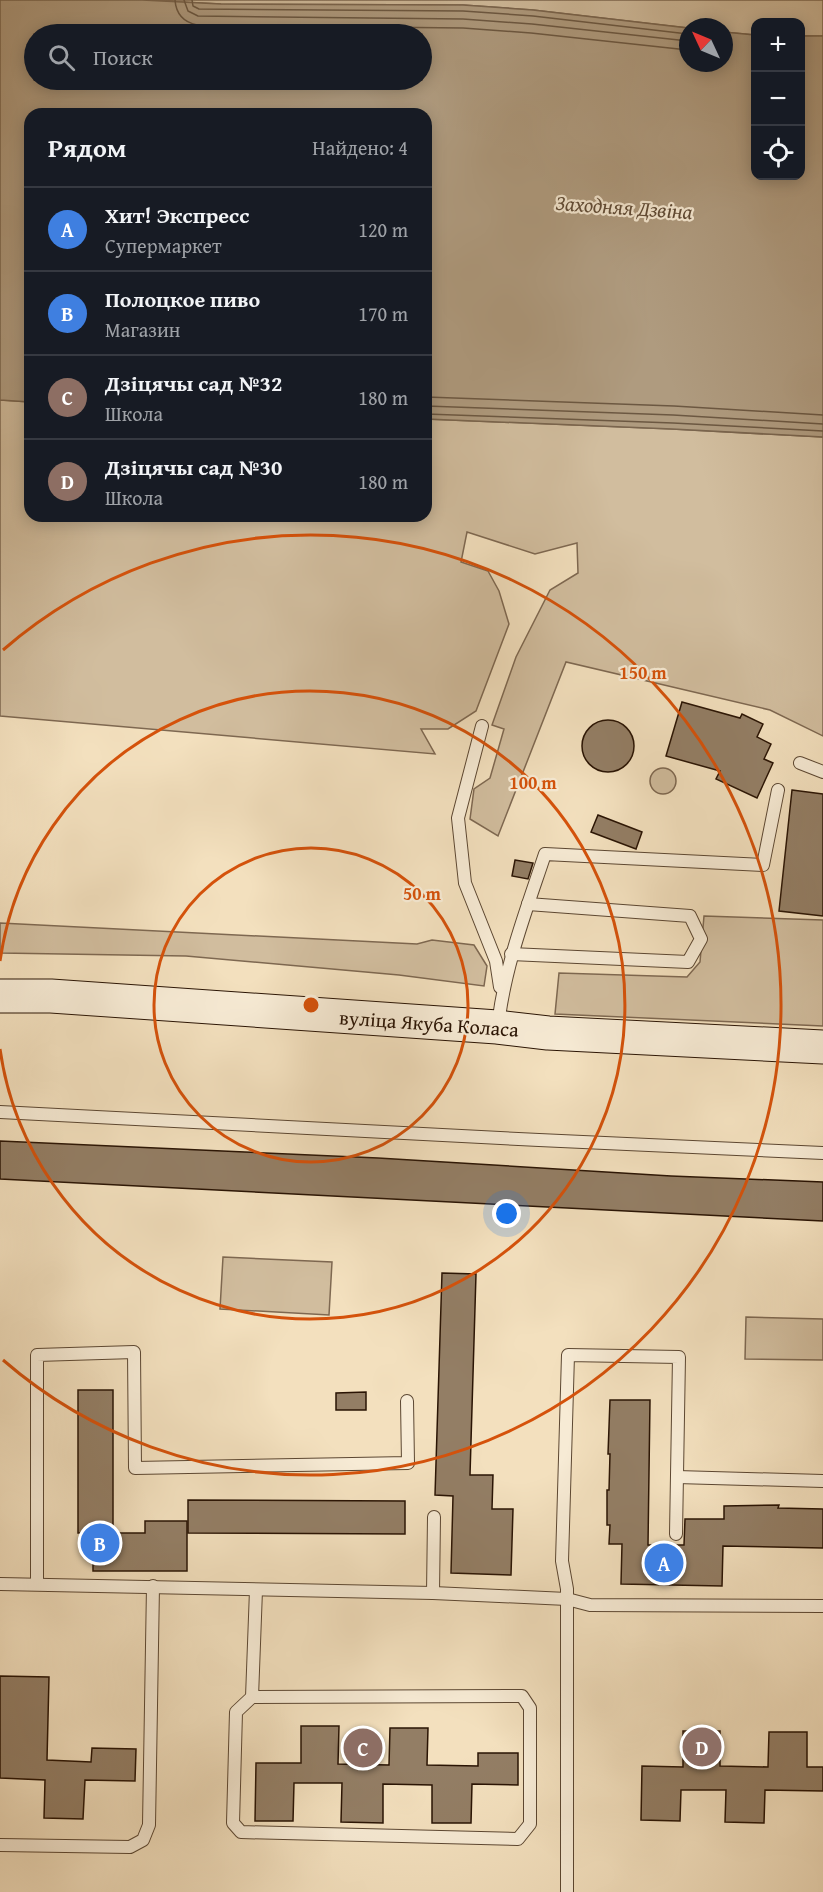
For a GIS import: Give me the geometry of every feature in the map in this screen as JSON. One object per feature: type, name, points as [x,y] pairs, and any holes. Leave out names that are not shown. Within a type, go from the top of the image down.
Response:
[{"type":"street","name":"вуліца Якуба Коласа","points":[[0,996],[51,996],[497,1027],[548,1033],[823,1047]]},
{"type":"lane","points":[[482,726],[458,818],[465,883],[496,960],[501,994]]},
{"type":"lane","points":[[800,763],[823,772]]},
{"type":"lane","points":[[497,1027],[501,994],[511,954],[544,854],[763,865],[778,790]]},
{"type":"lane","points":[[511,954],[688,962],[700,939],[690,916],[528,904]]},
{"type":"lane","points":[[0,1112],[539,1140],[823,1152]]},
{"type":"lane","points":[[37,1584],[37,1355],[134,1352],[135,1468],[408,1463],[407,1401]]},
{"type":"lane","points":[[567,1892],[567,1599],[562,1561],[568,1356],[679,1357],[676,1534]]},
{"type":"lane","points":[[677,1477],[823,1481]]},
{"type":"lane","points":[[433,1593],[434,1517]]},
{"type":"lane","points":[[0,1584],[433,1593],[567,1599],[590,1605],[823,1606]]},
{"type":"lane","points":[[0,1845],[130,1847],[143,1840],[149,1825],[153,1586]]},
{"type":"lane","points":[[252,1697],[522,1696],[530,1708],[530,1824],[518,1839],[241,1832],[233,1823],[236,1712],[252,1697],[256,1590]]},
{"type":"shaded area","points":[[142,0],[823,0],[823,36],[805,36],[805,18],[751,18],[751,35],[733,33],[733,18],[679,18],[679,27],[533,10],[463,5],[221,4]]},
{"type":"shaded area","points":[[0,400],[24,402],[24,522],[432,522],[432,419],[823,437],[823,736],[770,710],[566,662],[498,836],[470,819],[474,789],[490,778],[504,729],[492,725],[516,657],[550,590],[578,573],[577,543],[535,554],[467,532],[461,562],[488,571],[499,591],[509,624],[476,711],[448,729],[421,729],[435,754],[0,716]]},
{"type":"shaded area","points":[[663,768],[672,772],[676,781],[672,790],[663,794],[654,790],[650,781],[654,772]]},
{"type":"shaded area","points":[[704,916],[823,920],[823,1026],[555,1014],[559,973],[687,977],[700,962]]},
{"type":"shaded area","points":[[0,923],[417,944],[432,940],[474,945],[487,966],[484,986],[399,975],[186,956],[0,953]]},
{"type":"shaded area","points":[[223,1257],[332,1262],[329,1315],[220,1309]]},
{"type":"shaded area","points":[[746,1317],[823,1319],[823,1360],[745,1359]]},
{"type":"water","name":"Заходняя Дзвіна","points":[[0,0],[463,5],[533,10],[679,27],[679,72],[733,72],[733,33],[751,35],[751,180],[805,180],[805,36],[823,36],[823,437],[432,419],[432,108],[24,108],[24,402],[0,400]]},
{"type":"building","points":[[682,702],[740,718],[742,714],[763,724],[757,737],[771,744],[764,759],[773,763],[757,798],[716,779],[720,771],[666,756]]},
{"type":"building","points":[[603,720],[613,720],[627,727],[634,746],[627,765],[613,772],[603,772],[593,768],[586,761],[582,751],[582,741],[586,731],[593,724]]},
{"type":"building","points":[[792,790],[823,794],[823,916],[779,911]]},
{"type":"building","points":[[598,815],[642,832],[636,849],[591,832]]},
{"type":"building","points":[[515,860],[533,863],[528,879],[512,876]]},
{"type":"building","points":[[0,1141],[378,1158],[671,1176],[823,1182],[823,1221],[0,1179]]},
{"type":"building","points":[[442,1273],[476,1274],[470,1475],[493,1475],[492,1509],[513,1509],[511,1575],[451,1573],[453,1496],[435,1495]]},
{"type":"building","points":[[78,1390],[113,1390],[113,1533],[145,1533],[145,1521],[187,1521],[187,1571],[93,1571],[93,1533],[78,1533]]},
{"type":"building","points":[[366,1392],[366,1410],[336,1410],[336,1393]]},
{"type":"building","points":[[610,1400],[650,1400],[648,1545],[684,1545],[685,1519],[724,1519],[724,1506],[779,1505],[778,1508],[823,1509],[823,1548],[723,1546],[722,1586],[621,1584],[622,1544],[609,1544],[610,1525],[607,1525]]},
{"type":"building","points":[[188,1500],[405,1501],[405,1534],[188,1533]]},
{"type":"building","points":[[0,1676],[49,1677],[47,1760],[91,1762],[92,1748],[136,1749],[135,1781],[85,1780],[83,1819],[44,1818],[45,1780],[0,1778]]},
{"type":"building","points":[[301,1726],[339,1726],[338,1764],[389,1765],[390,1728],[428,1728],[427,1765],[478,1766],[478,1753],[518,1753],[518,1785],[472,1784],[471,1823],[432,1823],[432,1785],[383,1784],[383,1823],[341,1822],[342,1783],[294,1783],[293,1821],[255,1821],[256,1763],[301,1763]]},
{"type":"building","points":[[683,1731],[720,1731],[720,1766],[768,1767],[769,1732],[807,1732],[807,1767],[823,1767],[823,1791],[765,1790],[764,1823],[725,1822],[726,1790],[681,1790],[680,1821],[641,1820],[642,1766],[683,1767]]},
{"type":"place","name":"Полоцкое пиво","points":[[100,1543]]},
{"type":"place","name":"Хит! Экспресс","points":[[664,1563]]},
{"type":"place","name":"Дзіцячы сад №30","points":[[702,1747]]},
{"type":"place","name":"Дзіцячы сад №32","points":[[363,1748]]}]
